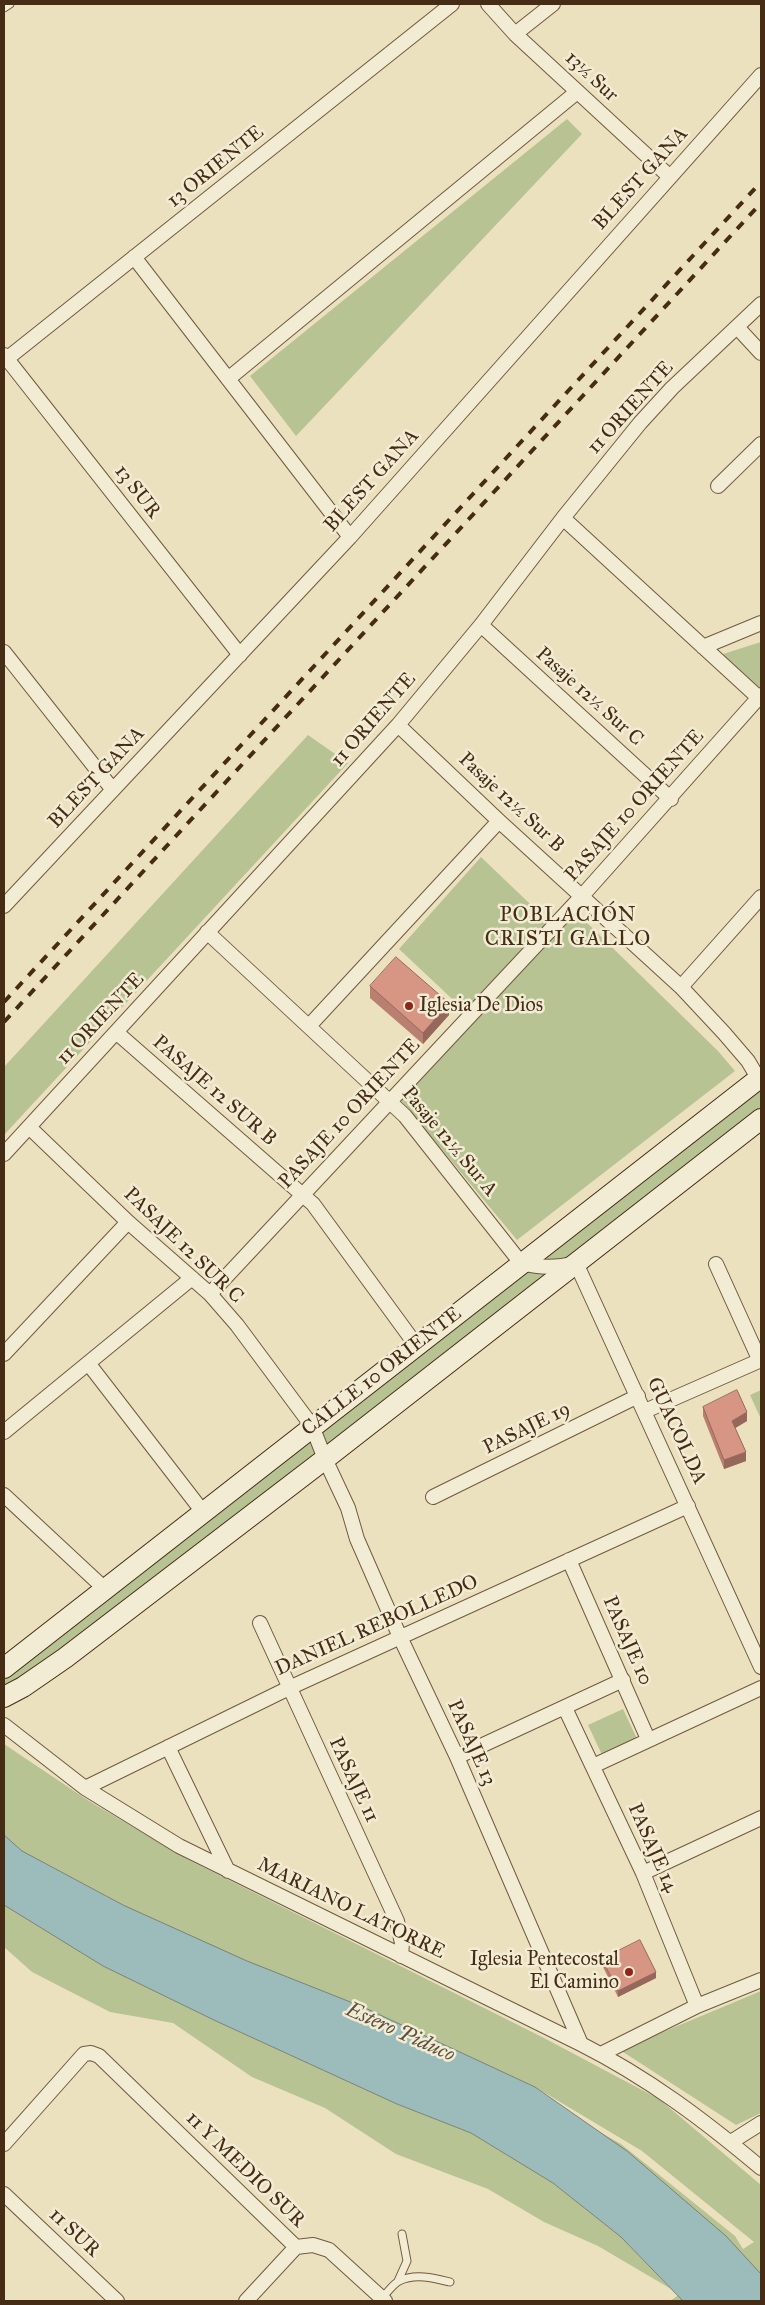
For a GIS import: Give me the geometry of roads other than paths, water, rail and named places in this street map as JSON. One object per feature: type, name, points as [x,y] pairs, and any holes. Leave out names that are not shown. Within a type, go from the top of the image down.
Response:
[{"type":"main road","name":"CALLE 10 ORIENTE","points":[[4,1668],[521,1263],[760,1080]]},
{"type":"main road","name":"CALLE 10 ORIENTE","points":[[4,1697],[23,1687],[65,1658],[325,1459],[761,1119]]},
{"type":"street","name":"13 ORIENTE","points":[[5,358],[452,4]]},
{"type":"street","name":"13½ Sur","points":[[488,4],[515,34],[670,177]]},
{"type":"street","points":[[515,34],[553,4]]},
{"type":"street","name":"BLEST GANA","points":[[4,904],[350,536],[761,75]]},
{"type":"street","points":[[228,379],[577,92]]},
{"type":"street","points":[[134,257],[350,536]]},
{"type":"street","name":"11 ORIENTE","points":[[4,1154],[398,725],[481,625],[563,518],[640,423],[672,388],[761,304]]},
{"type":"street","points":[[737,327],[761,353]]},
{"type":"street","name":"13 SUR","points":[[5,358],[240,655]]},
{"type":"street","points":[[718,486],[761,444]]},
{"type":"street","points":[[563,518],[703,647],[760,696]]},
{"type":"street","points":[[703,647],[761,623]]},
{"type":"street","name":"Pasaje 12½ Sur C","points":[[481,625],[671,799]]},
{"type":"street","points":[[4,652],[113,790]]},
{"type":"street","name":"PASAJE 10 ORIENTE","points":[[210,1294],[582,896],[671,799],[760,696]]},
{"type":"street","name":"Pasaje 12½ Sur B","points":[[398,725],[499,822],[681,987],[748,1061],[760,1080]]},
{"type":"street","points":[[309,1026],[499,822]]},
{"type":"street","points":[[681,987],[761,898]]},
{"type":"street","name":"Pasaje 12½ Sur A","points":[[207,932],[390,1100],[418,1130],[521,1263]]},
{"type":"street","name":"PASAJE 12 SUR B","points":[[116,1032],[302,1194],[322,1215],[416,1345]]},
{"type":"street","name":"PASAJE 12 SUR C","points":[[29,1126],[128,1222],[210,1294],[237,1325],[312,1426],[325,1459]]},
{"type":"street","points":[[4,1354],[128,1222]]},
{"type":"street","points":[[521,1263],[544,1268],[558,1268],[576,1263]]},
{"type":"street","name":"GUACOLDA","points":[[576,1263],[761,1667]]},
{"type":"street","points":[[645,1411],[761,1361],[716,1264]]},
{"type":"street","points":[[4,1432],[192,1278]]},
{"type":"street","points":[[88,1363],[203,1512]]},
{"type":"street","name":"PASAJE 19","points":[[434,1497],[638,1396]]},
{"type":"street","name":"PASAJE 13","points":[[325,1459],[348,1508],[357,1539],[400,1637],[457,1757],[581,2044]]},
{"type":"street","points":[[4,1495],[105,1589]]},
{"type":"street","name":"DANIEL REBOLLEDO","points":[[85,1788],[289,1688],[688,1506]]},
{"type":"street","name":"PASAJE 10","points":[[569,1560],[648,1739]]},
{"type":"street","name":"PASAJE 11","points":[[260,1623],[397,1921],[402,1943],[401,1956]]},
{"type":"street","points":[[457,1757],[623,1680]]},
{"type":"street","points":[[593,1766],[761,1688]]},
{"type":"street","name":"PASAJE 14","points":[[565,1708],[643,1873],[697,2006]]},
{"type":"street","name":"MARIANO LATORRE","points":[[4,1725],[85,1788],[179,1846],[601,2054],[668,2094],[731,2142],[761,2168]]},
{"type":"street","points":[[168,1746],[228,1871]]},
{"type":"street","points":[[643,1873],[761,1818]]},
{"type":"street","points":[[601,2054],[697,2006],[761,1980]]},
{"type":"street","name":"11 Y MEDIO SUR","points":[[4,2144],[84,2054],[91,2053],[98,2056],[296,2247],[313,2245],[329,2250],[384,2300]]},
{"type":"street","points":[[731,2142],[761,2123]]},
{"type":"street","name":"11 SUR","points":[[4,2194],[117,2301]]},
{"type":"street","points":[[246,2301],[296,2247]]},
{"type":"lane","points":[[4,8],[10,4]]},
{"type":"lane","points":[[384,2300],[398,2281],[407,2262],[402,2234]]},
{"type":"lane","points":[[398,2281],[420,2277],[450,2282]]},
{"type":"water","name":"Estero Piduco","points":[[4,1835],[22,1851],[123,1905],[247,1961],[363,2007],[535,2087],[627,2151],[726,2236],[761,2274],[761,2301],[683,2301],[621,2237],[553,2183],[471,2133],[397,2104],[216,2021],[103,1966],[4,1905]]},
{"type":"railway","points":[[4,1002],[761,182]]},
{"type":"railway","points":[[4,1022],[761,203]]},
{"type":"place","name":"Iglesia De Dios","points":[[409,1006]]},
{"type":"place","name":"Iglesia Pentecostal El Camino","points":[[629,1972]]},
{"type":"district","name":"POBLACIÓN CRISTI GALLO","points":[[568,928]]}]
